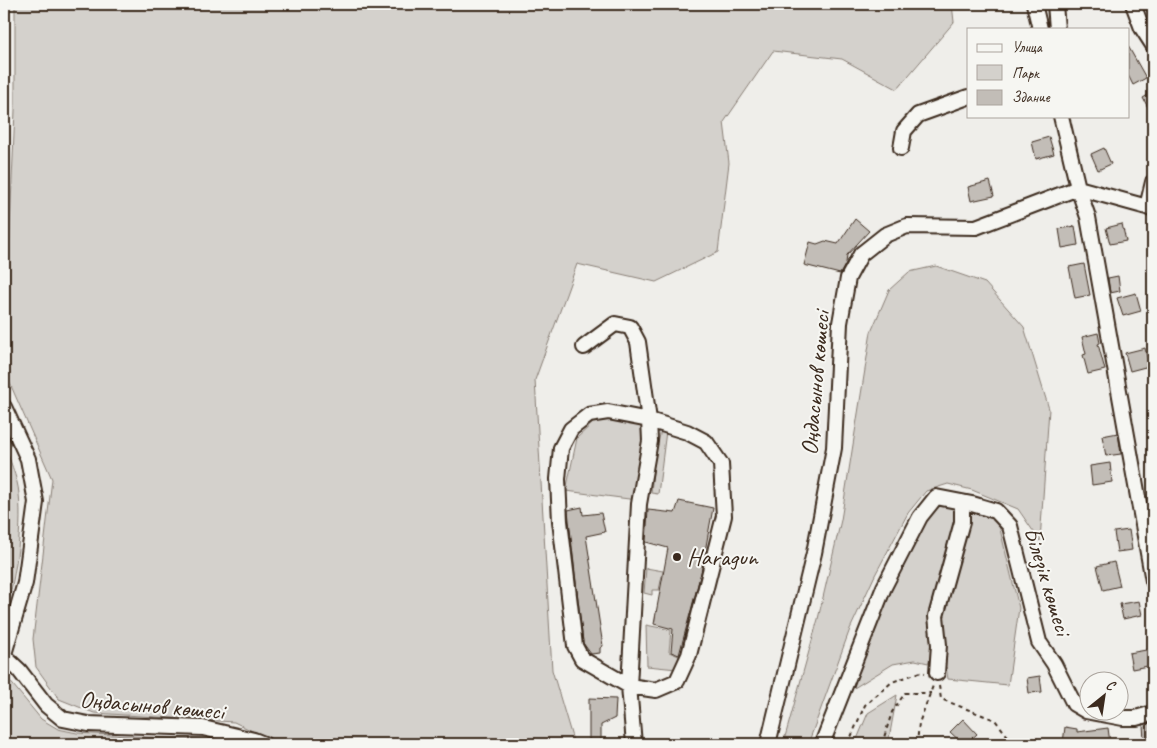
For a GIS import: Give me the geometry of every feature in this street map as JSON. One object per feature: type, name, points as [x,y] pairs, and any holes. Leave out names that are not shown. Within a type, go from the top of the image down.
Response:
[{"type":"street","points":[[1034,4],[1040,28]]},
{"type":"street","points":[[1055,4],[1057,28]]},
{"type":"street","points":[[1133,4],[1142,28],[1153,45]]},
{"type":"street","points":[[901,148],[904,132],[918,114],[967,97]]},
{"type":"street","points":[[1061,118],[1078,188],[1088,217],[1153,581]]},
{"type":"street","points":[[1078,188],[1150,209],[1153,182]]},
{"type":"street","name":"Оңдасынов көшесі","points":[[768,744],[814,553],[834,448],[840,323],[848,278],[861,254],[886,235],[907,226],[976,227],[1078,188]]},
{"type":"street","points":[[584,348],[615,324],[630,327],[638,342],[649,420],[650,442],[639,504],[629,686],[634,744]]},
{"type":"street","points":[[4,407],[28,459],[36,502],[25,583],[4,655]]},
{"type":"street","points":[[608,412],[649,420],[687,432],[706,442],[721,464],[724,516],[689,655],[677,681],[656,690],[629,686],[582,659],[575,646],[560,521],[558,479],[561,448],[571,429],[589,415],[608,412]]},
{"type":"street","name":"Білезік көшесі","points":[[822,744],[884,587],[920,517],[936,497],[996,511],[1010,526],[1039,642],[1054,664],[1074,704],[1086,711],[1123,718],[1136,718],[1153,713]]},
{"type":"street","points":[[937,673],[939,645],[936,616],[962,522],[962,502]]},
{"type":"street","name":"Оңдасынов көшесі","points":[[4,655],[19,670],[46,705],[63,720],[88,724],[203,728],[264,744]]},
{"type":"path","points":[[848,744],[865,705],[892,682],[921,672],[937,673]]},
{"type":"path","points":[[917,744],[919,723],[937,673]]},
{"type":"path","points":[[937,673],[941,699],[995,720],[1014,744]]},
{"type":"path","points":[[882,744],[892,712],[905,693],[931,693]]},
{"type":"green space","points":[[15,4],[952,4],[954,22],[897,89],[842,59],[773,51],[724,122],[729,163],[718,252],[656,282],[577,264],[535,380],[552,670],[574,744],[279,744],[234,722],[94,713],[59,699],[36,667],[33,639],[52,479],[4,370],[15,110]]},
{"type":"green space","points":[[936,266],[985,283],[1024,327],[1049,409],[1040,541],[1018,509],[972,490],[948,484],[926,491],[908,513],[875,575],[850,629],[808,744],[783,744],[818,619],[841,520],[871,332],[889,290],[909,272]]},
{"type":"green space","points":[[613,417],[647,424],[637,500],[566,491],[577,438],[594,422]]},
{"type":"green space","points":[[661,430],[666,431],[658,494],[651,493],[654,461]]},
{"type":"green space","points":[[4,442],[17,481],[20,526],[17,558],[4,621]]},
{"type":"green space","points":[[938,503],[981,511],[998,521],[1019,608],[1008,685],[948,679],[946,667],[915,660],[893,664],[854,688],[857,672],[916,532]]},
{"type":"green space","points":[[646,568],[663,571],[659,590],[652,590],[652,595],[644,593]]},
{"type":"green space","points":[[646,625],[671,630],[669,652],[679,656],[677,669],[647,666]]},
{"type":"green space","points":[[4,674],[41,719],[58,729],[77,733],[200,740],[222,744],[4,744]]},
{"type":"green space","points":[[897,695],[888,744],[855,744],[868,713]]},
{"type":"building","points":[[1130,50],[1146,78],[1133,85],[1130,79]]},
{"type":"building","points":[[1153,92],[1153,117],[1143,98]]},
{"type":"building","points":[[1049,137],[1054,154],[1036,159],[1032,142]]},
{"type":"building","points":[[1104,148],[1111,164],[1098,170],[1091,154]]},
{"type":"building","points":[[990,181],[994,196],[971,201],[968,187]]},
{"type":"building","points":[[855,219],[869,231],[847,255],[846,263],[840,274],[804,265],[810,242],[817,244],[825,241],[838,244]]},
{"type":"building","points":[[1122,224],[1126,241],[1110,244],[1106,228]]},
{"type":"building","points":[[1075,226],[1078,245],[1062,248],[1059,229]]},
{"type":"building","points":[[1084,264],[1090,295],[1075,298],[1069,267]]},
{"type":"building","points":[[1118,276],[1120,291],[1110,293],[1108,278]]},
{"type":"building","points":[[1136,293],[1141,311],[1123,316],[1117,298]]},
{"type":"building","points":[[1098,333],[1100,343],[1098,344],[1105,370],[1088,374],[1083,355],[1086,354],[1082,337]]},
{"type":"building","points":[[1145,348],[1149,366],[1130,371],[1125,353]]},
{"type":"building","points":[[1118,433],[1121,454],[1106,456],[1102,436]]},
{"type":"building","points":[[1110,463],[1112,482],[1092,485],[1090,466]]},
{"type":"building","points":[[679,501],[713,508],[701,573],[679,655],[671,652],[673,629],[654,624],[668,548],[646,542],[648,510],[675,513]]},
{"type":"building","points":[[582,507],[583,515],[601,513],[605,532],[586,536],[603,646],[600,648],[600,653],[591,654],[583,643],[568,510]]},
{"type":"building","points":[[1129,530],[1132,550],[1117,552],[1114,532]]},
{"type":"building","points":[[1114,562],[1120,586],[1103,590],[1097,566]]},
{"type":"building","points":[[1139,601],[1142,615],[1123,619],[1120,604]]},
{"type":"building","points":[[1152,649],[1153,665],[1132,669],[1129,653]]},
{"type":"building","points":[[1040,676],[1042,692],[1029,693],[1027,678]]},
{"type":"building","points":[[589,698],[616,699],[615,718],[601,725],[601,744],[589,744]]},
{"type":"building","points":[[963,719],[977,734],[966,744],[963,744],[950,732]]},
{"type":"building","points":[[1153,722],[1153,739],[1144,739],[1143,725]]},
{"type":"building","points":[[1065,727],[1077,729],[1077,732],[1108,728],[1110,743],[1063,743]]},
{"type":"place","name":"Haragun","points":[[677,557]]}]
